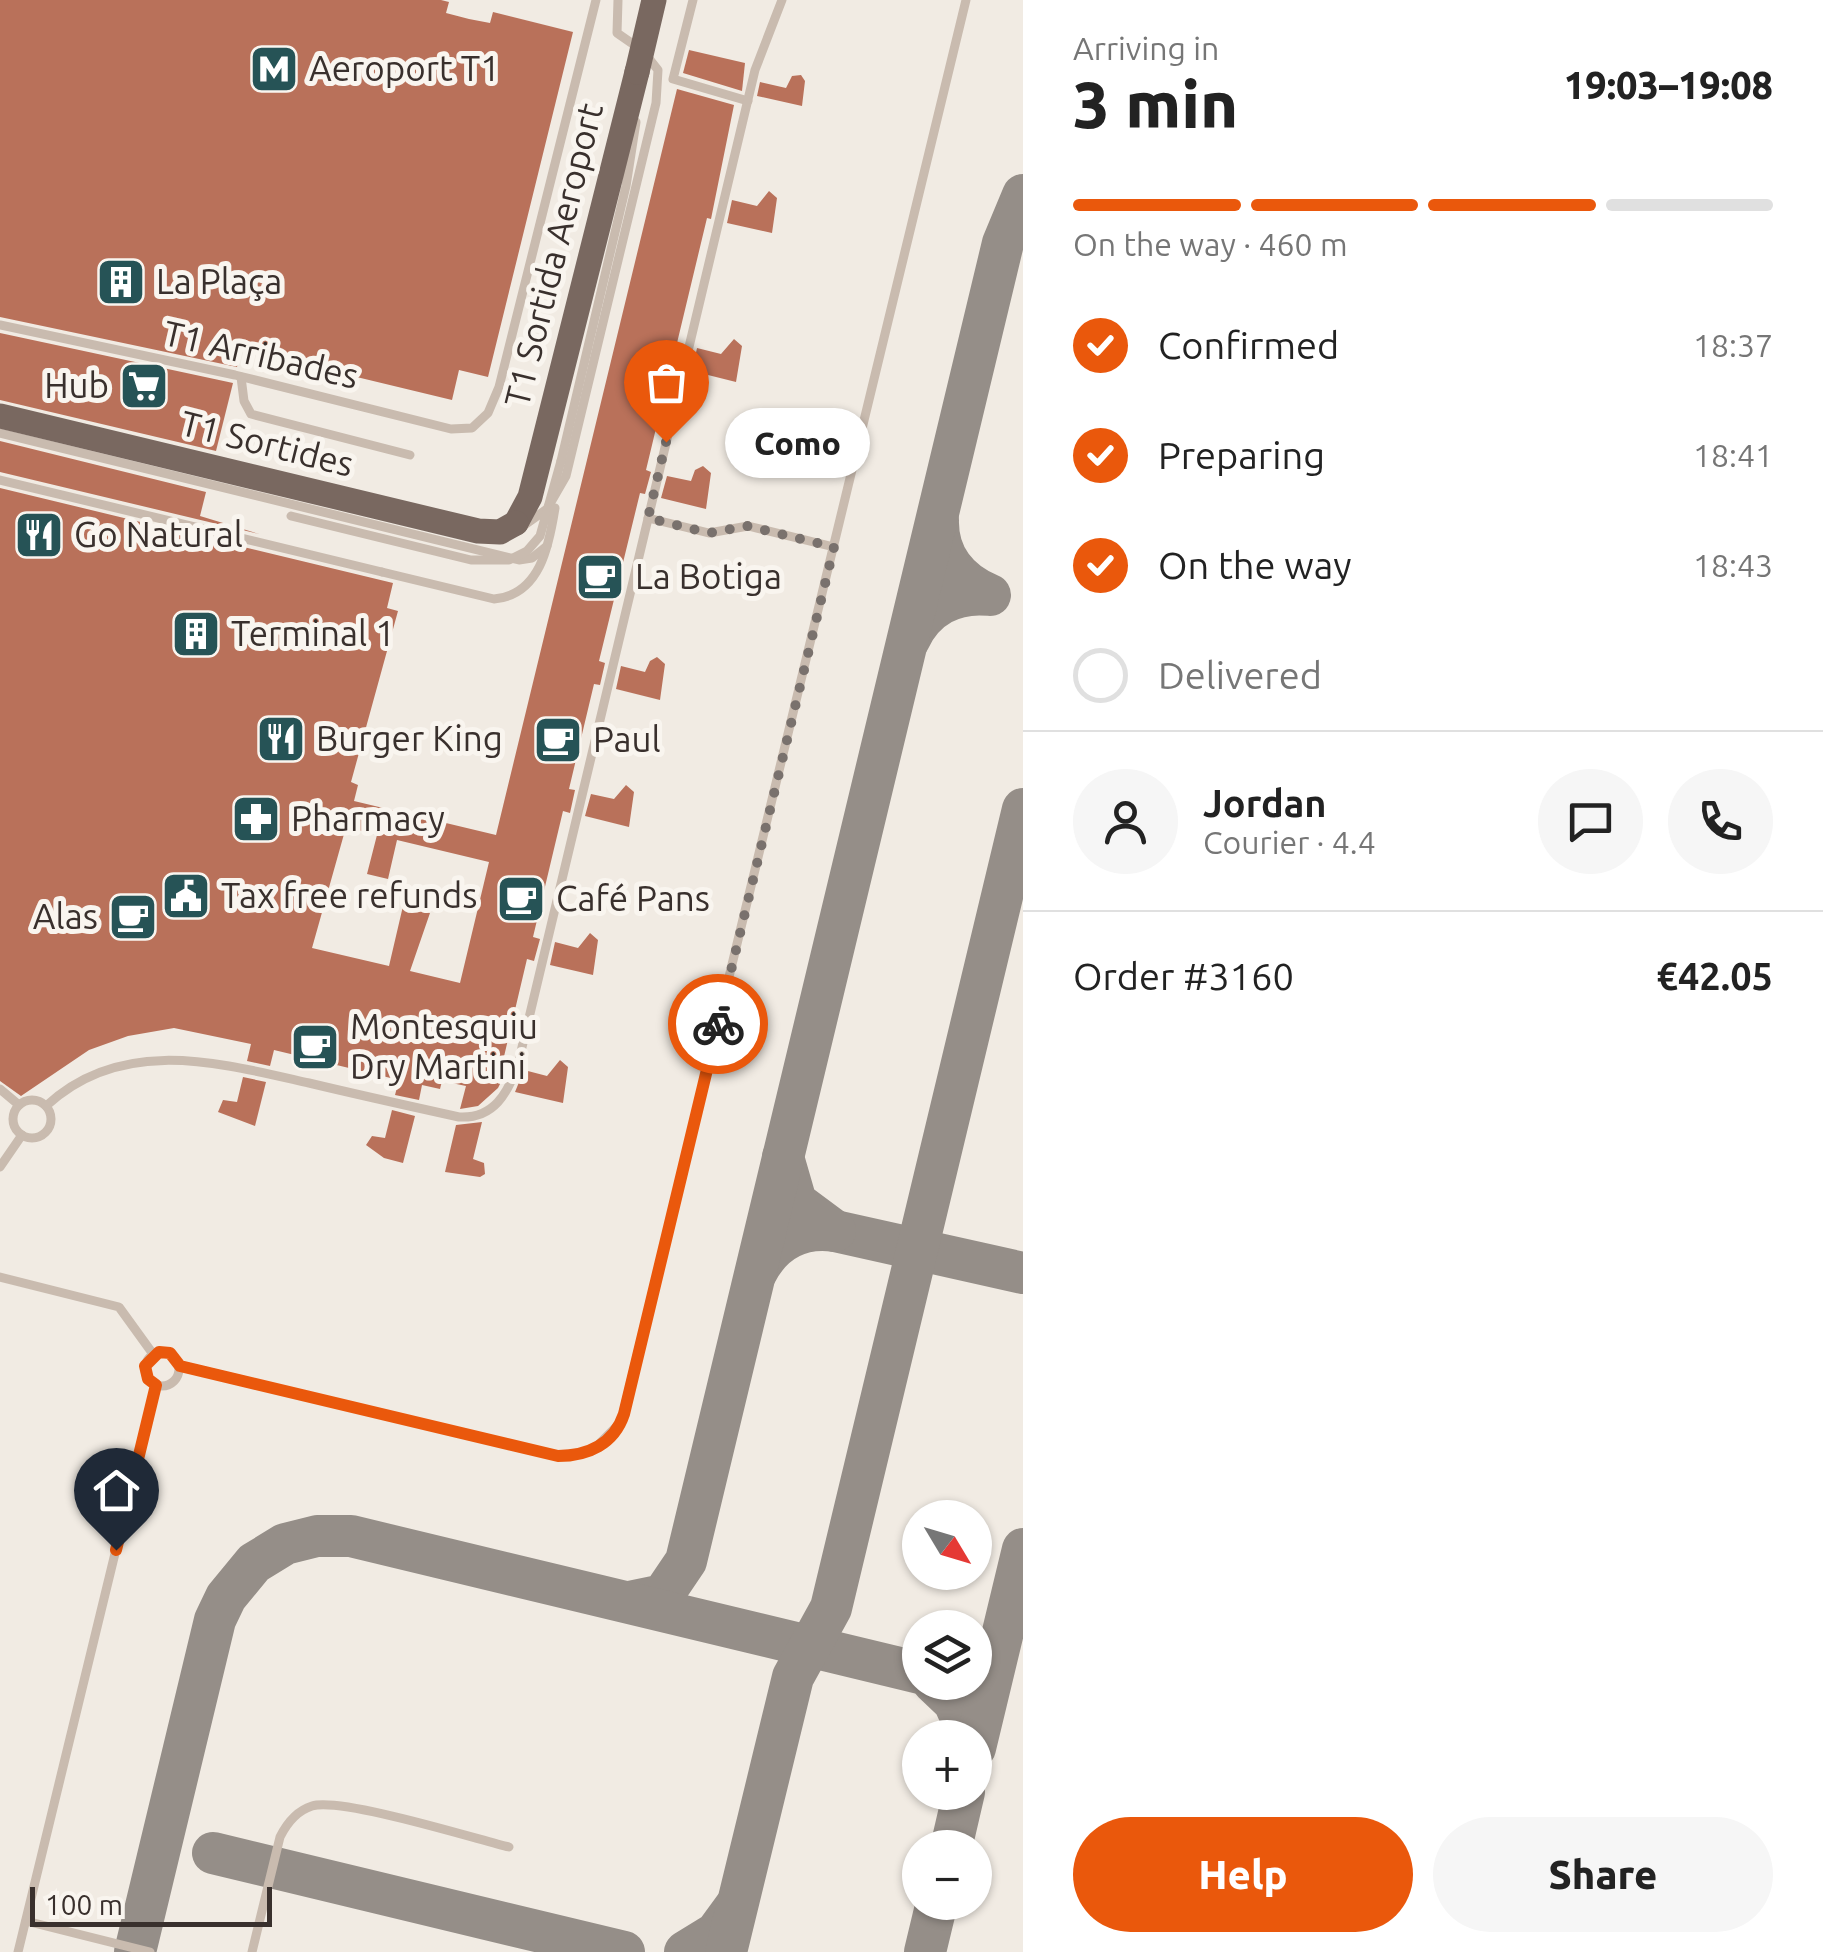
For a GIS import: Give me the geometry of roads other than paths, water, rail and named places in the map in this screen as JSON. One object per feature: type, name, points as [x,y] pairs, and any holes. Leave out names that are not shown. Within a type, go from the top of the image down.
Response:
[{"type":"main road","name":"T1 Sortida Aeroport","points":[[516,524],[530,496],[654,0]]},
{"type":"main road","name":"T1 Sortides","points":[[0,416],[478,532],[500,532],[516,524]]},
{"type":"lane","name":"T1 Arribades","points":[[0,325],[241,377],[451,429],[480,423],[499,387],[596,0]]},
{"type":"lane","points":[[0,433],[519,560],[532,558],[547,546],[566,476],[659,79],[651,59],[617,33],[618,0]]},
{"type":"lane","points":[[693,0],[673,79],[748,101]]},
{"type":"lane","points":[[46,1106],[90,1076],[153,1058],[222,1063],[459,1117],[481,1115],[500,1101],[518,1064],[748,101],[782,0]]},
{"type":"lane","points":[[154,1354],[170,1353],[180,1366],[558,1456],[592,1451],[616,1430],[966,0]]},
{"type":"lane","points":[[0,480],[494,599],[512,595],[530,580],[546,554],[561,461],[626,186],[638,98],[637,72]]},
{"type":"lane","points":[[241,377],[244,401],[252,414],[410,455]]},
{"type":"lane","points":[[0,404],[504,527],[523,526],[539,516],[566,476]]},
{"type":"lane","points":[[292,516],[490,561],[521,555],[547,531]]},
{"type":"lane","points":[[648,518],[709,533],[748,526],[834,547]]},
{"type":"lane","points":[[0,1090],[19,1105]]},
{"type":"lane","points":[[29,1100],[46,1106],[51,1117],[48,1130],[35,1138],[22,1135],[14,1124],[19,1105],[29,1100]]},
{"type":"lane","points":[[0,1167],[22,1135]]},
{"type":"lane","points":[[0,1277],[119,1307],[154,1354]]},
{"type":"lane","points":[[154,1354],[145,1372],[156,1385]]},
{"type":"lane","points":[[156,1385],[172,1383],[180,1366]]},
{"type":"lane","points":[[18,1952],[156,1385]]},
{"type":"lane","points":[[252,1952],[280,1837],[288,1822],[310,1806],[339,1806],[510,1847]]},
{"type":"lane","points":[[26,1921],[150,1952]]},
{"type":"place","name":"Aeroport T1","points":[[274,69]]},
{"type":"place","name":"La Plaça","points":[[121,282]]},
{"type":"place","name":"Hub","points":[[144,386]]},
{"type":"place","name":"Como","points":[[666,442]]},
{"type":"place","name":"Go Natural","points":[[39,535]]},
{"type":"place","name":"La Botiga","points":[[600,577]]},
{"type":"place","name":"Terminal 1","points":[[196,634]]},
{"type":"place","name":"Burger King","points":[[281,739]]},
{"type":"place","name":"Paul","points":[[558,740]]},
{"type":"place","name":"Pharmacy","points":[[256,819]]},
{"type":"place","name":"Tax free refunds","points":[[186,896]]},
{"type":"place","name":"Café Pans","points":[[521,899]]},
{"type":"place","name":"Alas","points":[[133,917]]},
{"type":"place","name":"Montesquiu Dry Martini","points":[[315,1047]]}]
